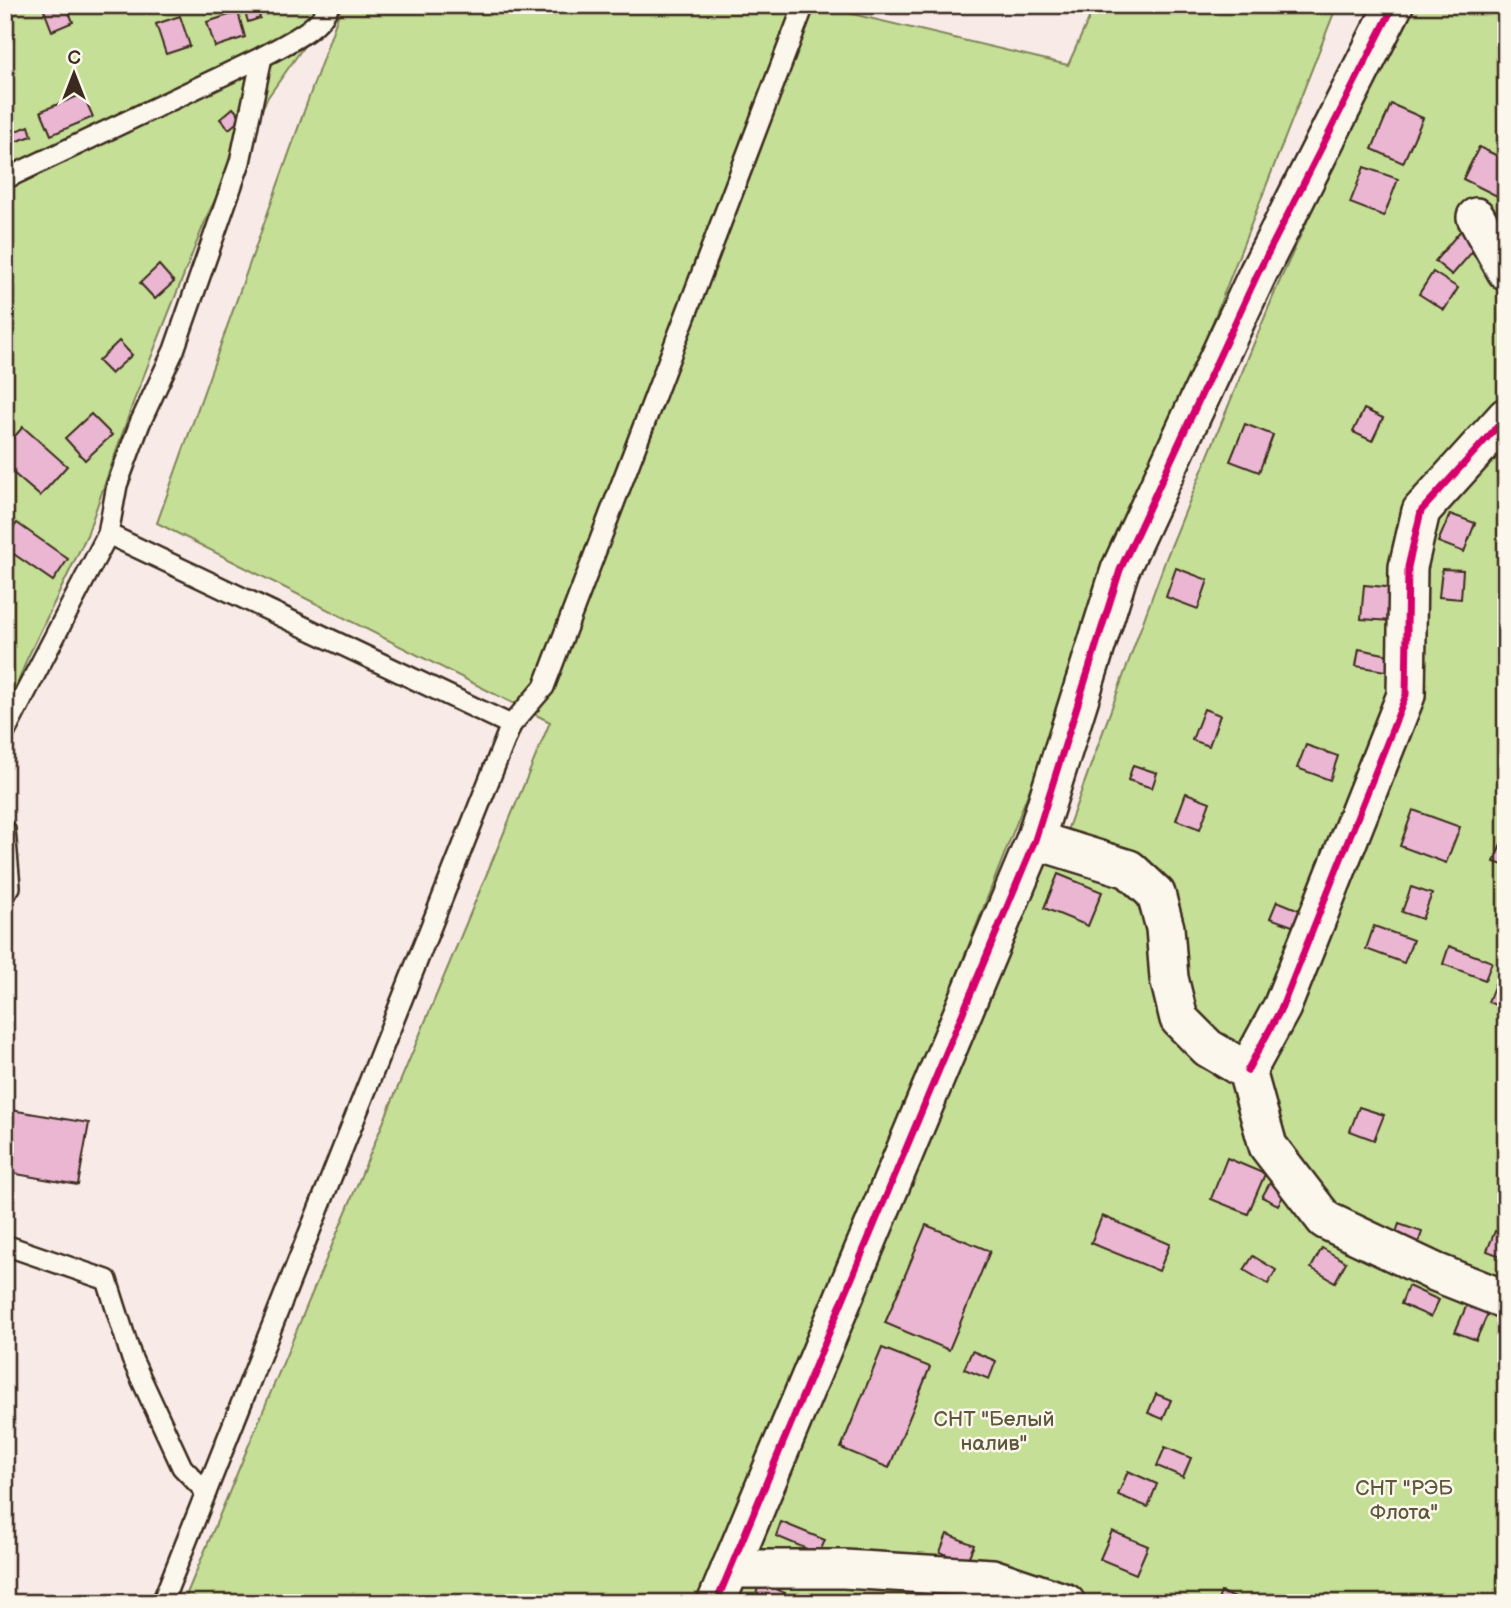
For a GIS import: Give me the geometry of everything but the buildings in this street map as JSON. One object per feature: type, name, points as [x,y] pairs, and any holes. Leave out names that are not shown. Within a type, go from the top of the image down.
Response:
[{"type":"street","points":[[716,1603],[1035,840],[1120,570],[1258,273],[1394,5]]},
{"type":"street","points":[[1476,217],[1506,271]]},
{"type":"street","points":[[1247,1071],[1282,1007],[1406,695],[1408,567],[1421,512],[1506,416]]},
{"type":"street","points":[[1035,840],[1129,869],[1156,894],[1165,928],[1169,978],[1179,1019],[1208,1048],[1247,1071],[1268,1146],[1325,1220],[1435,1272],[1506,1300]]},
{"type":"street","points":[[730,1569],[844,1569],[992,1578],[1066,1603]]},
{"type":"lane","points":[[5,179],[262,57],[299,35],[326,13],[329,5]]},
{"type":"lane","points":[[162,1603],[511,724],[544,687],[804,5]]},
{"type":"lane","points":[[5,733],[108,534],[117,485],[140,423],[174,350],[240,162],[262,57]]},
{"type":"lane","points":[[108,534],[511,724]]},
{"type":"lane","points":[[5,830],[10,887],[5,894]]},
{"type":"lane","points":[[5,1245],[107,1280],[132,1359],[182,1467],[206,1492]]},
{"type":"green space","points":[[5,5],[333,5],[268,97],[208,214],[133,403],[87,535],[27,659],[5,716]]},
{"type":"green space","points":[[342,5],[814,5],[1068,65],[1095,5],[1337,5],[711,1603],[183,1603],[550,722],[157,523]]},
{"type":"green space","points":[[1400,5],[1506,5],[1506,1603],[738,1603],[1022,904],[1065,836],[1167,556],[1277,287],[1357,112]]},
{"type":"cycle path","points":[[716,1603],[1035,840],[1120,570],[1258,273],[1394,5]]},
{"type":"cycle path","points":[[1247,1071],[1282,1007],[1406,695],[1408,567],[1421,511],[1506,417]]},
{"type":"park label","name":"СНТ \"Белый налив\"","points":[[994,1431]]},
{"type":"park label","name":"СНТ \"РЭБ Флота\"","points":[[1404,1500]]}]
